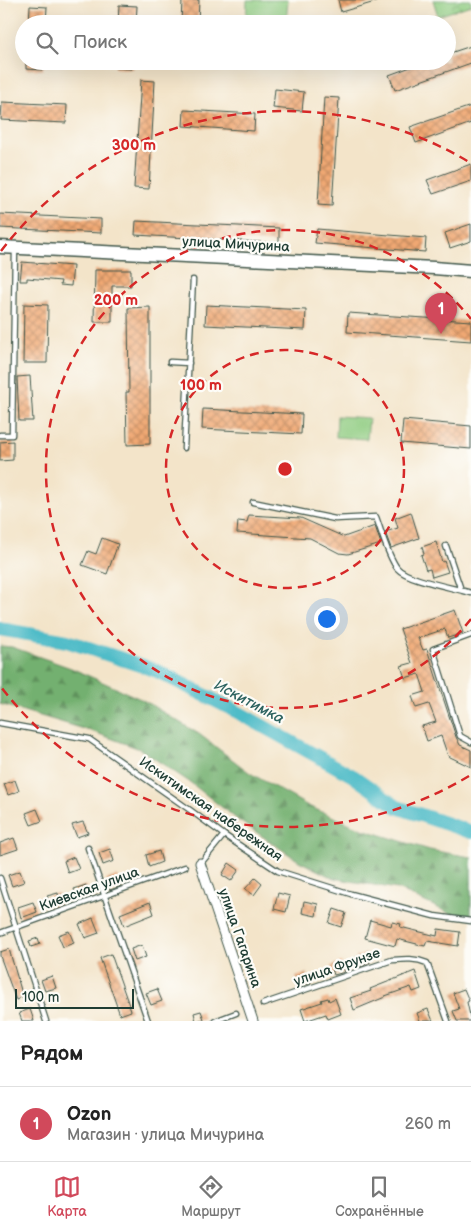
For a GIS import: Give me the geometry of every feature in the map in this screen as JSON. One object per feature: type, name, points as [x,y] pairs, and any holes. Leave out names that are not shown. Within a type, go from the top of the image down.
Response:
[{"type":"street","name":"улица Мичурина","points":[[0,247],[471,271]]},
{"type":"street","name":"улица Гагарина","points":[[200,863],[253,1021]]},
{"type":"lane","points":[[0,435],[12,435],[16,248]]},
{"type":"lane","points":[[184,448],[192,280]]},
{"type":"lane","points":[[170,362],[188,363]]},
{"type":"lane","points":[[253,502],[335,519],[376,517],[391,556],[402,573],[471,593]]},
{"type":"lane","points":[[446,546],[462,590]]},
{"type":"lane","points":[[471,635],[433,649],[460,736],[471,742]]},
{"type":"lane","name":"Искитимская набережная","points":[[0,723],[89,739],[278,871],[351,894],[425,914],[471,921]]},
{"type":"lane","points":[[200,863],[224,835]]},
{"type":"lane","points":[[88,848],[148,1021]]},
{"type":"lane","name":"Киевская улица","points":[[0,933],[185,867]]},
{"type":"lane","points":[[0,878],[46,1021]]},
{"type":"lane","name":"улица Фрунзе","points":[[263,1004],[392,960],[408,958],[426,963],[448,1021]]},
{"type":"lane","points":[[215,1021],[236,1014]]},
{"type":"green space","points":[[247,0],[288,0],[287,15],[246,15]]},
{"type":"green space","points":[[433,0],[471,0],[471,5],[438,15]]},
{"type":"green space","points":[[337,416],[369,418],[367,439],[336,437]]},
{"type":"green space","points":[[0,646],[12,647],[71,668],[143,700],[199,734],[250,773],[308,806],[362,829],[430,850],[471,857],[471,915],[451,914],[397,889],[333,878],[299,861],[238,820],[191,783],[140,749],[91,731],[0,704]]},
{"type":"building","points":[[182,0],[199,0],[198,15],[181,15]]},
{"type":"building","points":[[338,0],[375,0],[375,2],[341,12]]},
{"type":"building","points":[[119,5],[137,6],[136,15],[118,15]]},
{"type":"building","points":[[30,6],[47,7],[47,15],[30,15]]},
{"type":"building","points":[[471,46],[471,63],[456,68],[456,51]]},
{"type":"building","points":[[403,70],[451,70],[395,90],[389,75]]},
{"type":"building","points":[[141,80],[155,81],[149,189],[134,188]]},
{"type":"building","points":[[275,89],[304,92],[302,111],[273,108]]},
{"type":"building","points":[[324,97],[339,98],[332,206],[318,205]]},
{"type":"building","points":[[2,102],[67,105],[66,123],[1,120]]},
{"type":"building","points":[[471,106],[471,123],[416,143],[410,127]]},
{"type":"building","points":[[184,110],[255,114],[254,131],[183,126]]},
{"type":"building","points":[[471,164],[471,181],[433,194],[427,180]]},
{"type":"building","points":[[0,214],[101,219],[101,233],[0,228]]},
{"type":"building","points":[[136,221],[279,228],[279,243],[135,235]]},
{"type":"building","points":[[471,224],[471,241],[450,248],[445,233]]},
{"type":"building","points":[[317,229],[426,238],[425,252],[315,243]]},
{"type":"building","points":[[22,262],[73,266],[71,286],[60,285],[61,281],[27,278],[27,281],[20,281]]},
{"type":"building","points":[[95,270],[131,270],[131,286],[112,286],[112,322],[94,322]]},
{"type":"building","points":[[24,304],[48,305],[47,363],[23,363]]},
{"type":"building","points":[[206,305],[306,310],[305,330],[205,325]]},
{"type":"building","points":[[150,307],[150,444],[127,445],[126,392],[129,392],[128,308]]},
{"type":"building","points":[[348,313],[471,321],[471,341],[347,332]]},
{"type":"building","points":[[30,376],[33,421],[19,421],[17,377]]},
{"type":"building","points":[[203,409],[302,414],[301,434],[202,429]]},
{"type":"building","points":[[403,420],[471,426],[471,449],[401,443]]},
{"type":"building","points":[[13,441],[13,460],[0,461],[0,442]]},
{"type":"building","points":[[411,512],[419,538],[391,548],[385,532],[398,528],[395,518]]},
{"type":"building","points":[[249,515],[301,518],[344,537],[375,526],[381,544],[348,554],[339,553],[310,538],[237,533],[238,521],[247,522]]},
{"type":"building","points":[[102,538],[118,544],[107,574],[82,565],[88,551],[96,554]]},
{"type":"building","points":[[436,542],[442,562],[444,561],[448,572],[432,577],[430,569],[426,570],[421,555],[424,554],[422,547]]},
{"type":"building","points":[[455,610],[463,633],[448,638],[445,629],[418,638],[423,650],[427,649],[456,737],[460,745],[471,750],[471,767],[448,756],[441,736],[427,741],[422,726],[436,722],[429,704],[416,708],[412,696],[425,692],[419,674],[405,678],[401,666],[412,663],[400,629]]},
{"type":"building","points":[[15,780],[19,791],[8,795],[4,784]]},
{"type":"building","points":[[37,809],[42,821],[31,825],[26,813]]},
{"type":"building","points":[[83,822],[88,833],[77,837],[72,825]]},
{"type":"building","points":[[14,838],[18,849],[0,855],[0,843]]},
{"type":"building","points":[[110,849],[114,861],[103,865],[99,853]]},
{"type":"building","points":[[159,851],[162,862],[149,867],[146,855]]},
{"type":"building","points":[[74,857],[79,869],[68,873],[64,861]]},
{"type":"building","points":[[229,863],[239,870],[231,881],[222,875]]},
{"type":"building","points":[[20,871],[24,882],[12,886],[8,875]]},
{"type":"building","points":[[117,876],[121,886],[110,890],[106,880]]},
{"type":"building","points":[[255,878],[262,884],[254,895],[245,889]]},
{"type":"building","points":[[86,885],[90,896],[78,900],[74,889]]},
{"type":"building","points":[[58,893],[60,905],[51,908],[47,896]]},
{"type":"building","points":[[278,893],[290,896],[286,912],[274,909]]},
{"type":"building","points":[[304,901],[318,904],[316,916],[302,913]]},
{"type":"building","points":[[33,902],[37,912],[21,918],[18,907]]},
{"type":"building","points":[[150,902],[154,914],[124,926],[120,914]]},
{"type":"building","points":[[334,909],[346,913],[341,927],[329,923]]},
{"type":"building","points":[[93,918],[99,933],[85,938],[79,924]]},
{"type":"building","points":[[370,920],[391,926],[392,922],[401,924],[400,927],[437,936],[438,929],[460,932],[458,946],[427,941],[425,946],[397,939],[395,946],[365,938]]},
{"type":"building","points":[[69,931],[74,943],[63,947],[58,935]]},
{"type":"building","points":[[38,938],[40,944],[31,947],[29,941]]},
{"type":"building","points":[[142,945],[146,957],[135,961],[131,949]]},
{"type":"building","points":[[9,949],[23,997],[16,1000],[0,956],[0,952]]},
{"type":"building","points":[[367,953],[370,963],[359,967],[356,957]]},
{"type":"building","points":[[111,954],[131,1011],[120,1015],[100,958]]},
{"type":"building","points":[[341,962],[345,972],[334,975],[331,966]]},
{"type":"building","points":[[415,971],[421,989],[413,992],[411,987],[354,1010],[350,998],[371,991],[370,989]]},
{"type":"building","points":[[307,973],[311,983],[300,987],[296,977]]},
{"type":"building","points":[[52,976],[56,988],[45,991],[41,980]]},
{"type":"building","points":[[157,989],[162,1001],[151,1005],[146,993]]},
{"type":"building","points":[[464,989],[469,1001],[467,1002],[471,1021],[457,1021],[453,1011],[459,1009],[453,993]]},
{"type":"building","points":[[328,998],[329,1001],[335,998],[341,1014],[328,1019],[326,1014],[305,1021],[301,1009]]},
{"type":"building","points":[[30,1009],[34,1021],[22,1021],[19,1013]]},
{"type":"building","points":[[428,1009],[433,1021],[420,1021],[417,1013]]},
{"type":"building","points":[[201,1011],[204,1019],[196,1021],[194,1013]]},
{"type":"waterway","name":"Искитимка","points":[[0,629],[67,641],[155,670],[232,709],[353,776],[397,807],[471,832]]},
{"type":"place","name":"Ozon","points":[[441,334]]}]
